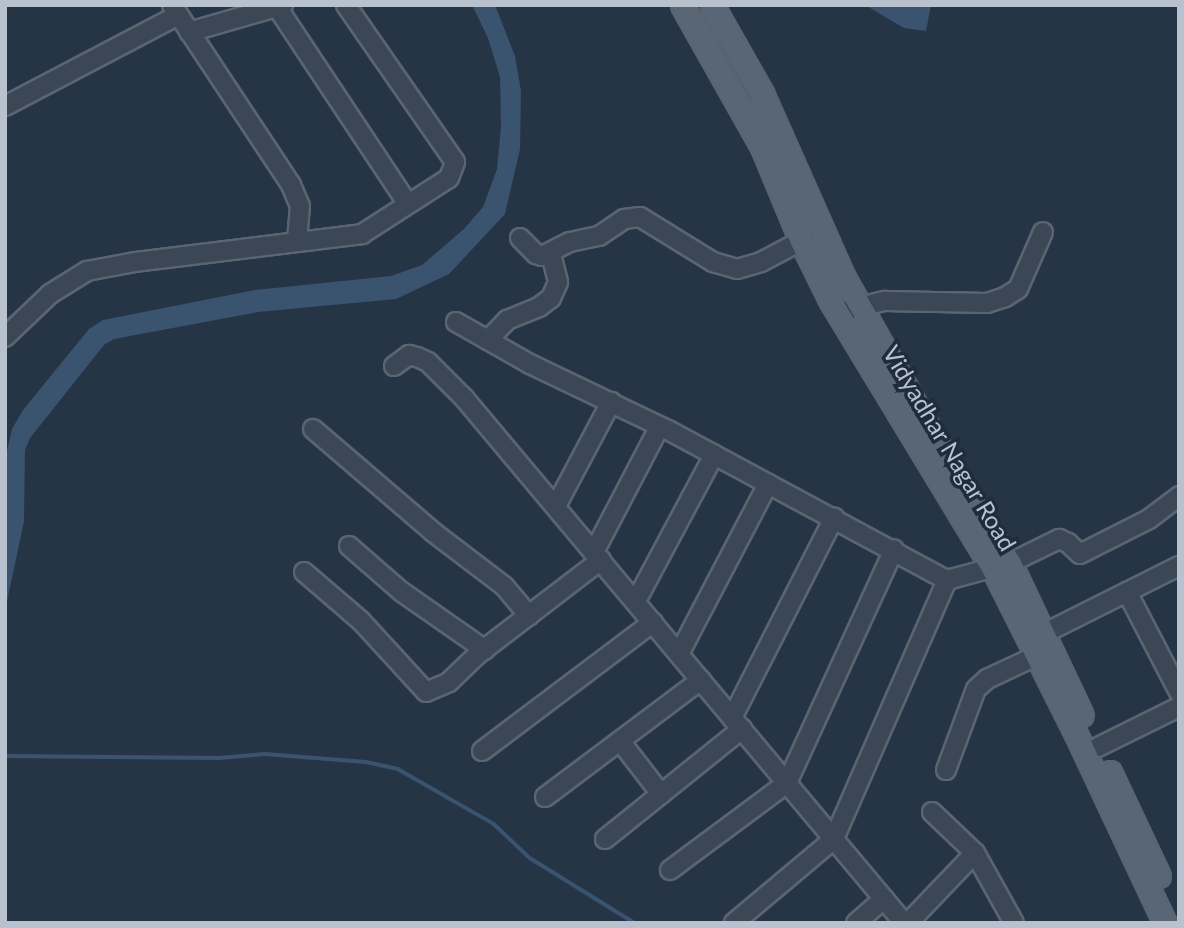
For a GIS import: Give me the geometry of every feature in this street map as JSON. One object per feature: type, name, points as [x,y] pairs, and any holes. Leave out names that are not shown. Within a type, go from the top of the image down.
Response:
[{"type":"main road","name":"Vidyadhar Nagar Road","points":[[682,5],[762,148],[801,240],[838,314],[1001,566]]},
{"type":"main road","name":"Vidyadhar Nagar Road","points":[[712,5],[762,93],[859,305],[975,509],[1165,923]]},
{"type":"main road","name":"Vidyadhar Nagar Road","points":[[1036,644],[1098,747],[1179,919]]},
{"type":"street","points":[[5,337],[50,294],[87,271],[362,234],[449,177],[455,162],[346,5]]},
{"type":"street","points":[[189,32],[280,6],[407,203]]},
{"type":"street","points":[[5,106],[175,10],[291,185],[300,206],[297,242]]},
{"type":"street","points":[[520,238],[536,254],[551,253],[570,242],[599,236],[632,216],[646,220],[725,268],[737,269],[761,262],[801,240]]},
{"type":"street","points":[[838,314],[859,305],[885,301],[987,303],[1005,298],[1018,289],[1043,232]]},
{"type":"street","points":[[488,340],[507,320],[539,307],[551,298],[558,282],[551,253]]},
{"type":"street","points":[[456,322],[660,426],[947,580],[1001,566],[1059,539],[1069,543],[1076,553],[1086,552],[1149,519],[1179,496]]},
{"type":"street","points":[[394,366],[409,355],[428,362],[464,398],[906,923],[975,853]]},
{"type":"street","points":[[556,506],[611,402]]},
{"type":"street","points":[[304,572],[370,629],[426,692],[449,682],[598,556],[660,426]]},
{"type":"street","points":[[313,429],[433,532],[504,586],[529,616]]},
{"type":"street","points":[[636,601],[714,455]]},
{"type":"street","points":[[679,654],[768,484]]},
{"type":"street","points":[[605,839],[661,794],[737,723],[834,518]]},
{"type":"street","points":[[349,546],[402,592],[485,649]]},
{"type":"street","points":[[670,870],[787,783],[894,550]]},
{"type":"street","points":[[946,770],[976,689],[1036,644],[1179,566]]},
{"type":"street","points":[[734,923],[834,839],[947,580]]},
{"type":"street","points":[[1127,592],[1179,691]]},
{"type":"street","points":[[482,751],[653,622]]},
{"type":"street","points":[[545,797],[701,680]]},
{"type":"street","points":[[1098,747],[1179,708]]},
{"type":"street","points":[[620,741],[661,794]]},
{"type":"street","points":[[932,812],[975,853],[1014,923]]},
{"type":"street","points":[[856,923],[884,899]]},
{"type":"water","points":[[472,5],[495,5],[515,56],[521,91],[520,149],[505,214],[449,274],[396,299],[258,312],[114,339],[104,345],[30,438],[25,450],[24,521],[5,611],[7,451],[12,429],[23,410],[89,329],[103,320],[255,290],[391,276],[422,265],[464,229],[483,207],[497,169],[501,126],[500,77],[488,38]]},
{"type":"water","points":[[865,5],[931,5],[926,31],[904,28]]},
{"type":"waterway","points":[[5,756],[220,758],[265,754],[366,762],[398,769],[494,824],[530,858],[635,923]]}]
